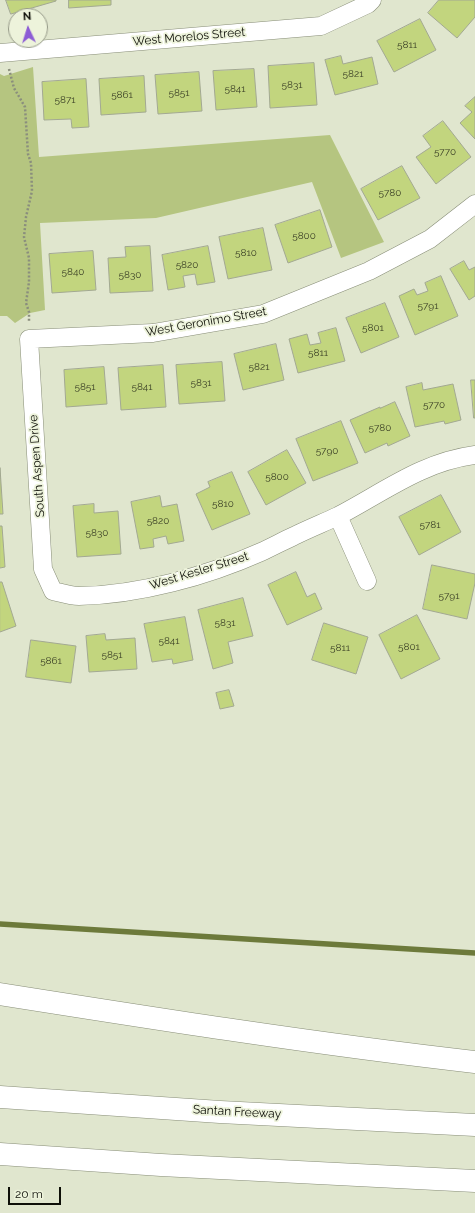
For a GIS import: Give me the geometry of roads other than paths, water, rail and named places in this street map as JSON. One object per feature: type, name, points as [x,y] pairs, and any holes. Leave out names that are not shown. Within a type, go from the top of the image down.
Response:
[{"type":"highway","points":[[0,994],[210,1028],[475,1062]]},
{"type":"highway","name":"Santan Freeway","points":[[0,1097],[220,1112],[475,1125]]},
{"type":"highway","points":[[0,1154],[161,1165],[475,1181]]},
{"type":"street","name":"West Morelos Street","points":[[3,53],[321,26],[368,4],[372,0]]},
{"type":"street","name":"West Geronimo Street","points":[[29,339],[153,333],[263,314],[369,271],[430,239],[475,204]]},
{"type":"street","name":"South Aspen Drive","points":[[29,339],[43,569],[52,591]]},
{"type":"street","name":"West Kesler Street","points":[[52,591],[78,596],[123,592],[165,584],[225,566],[261,552],[338,516],[403,479],[429,467],[456,458],[475,455]]},
{"type":"street","points":[[338,516],[367,581]]},
{"type":"waterway","points":[[0,924],[475,953]]}]
